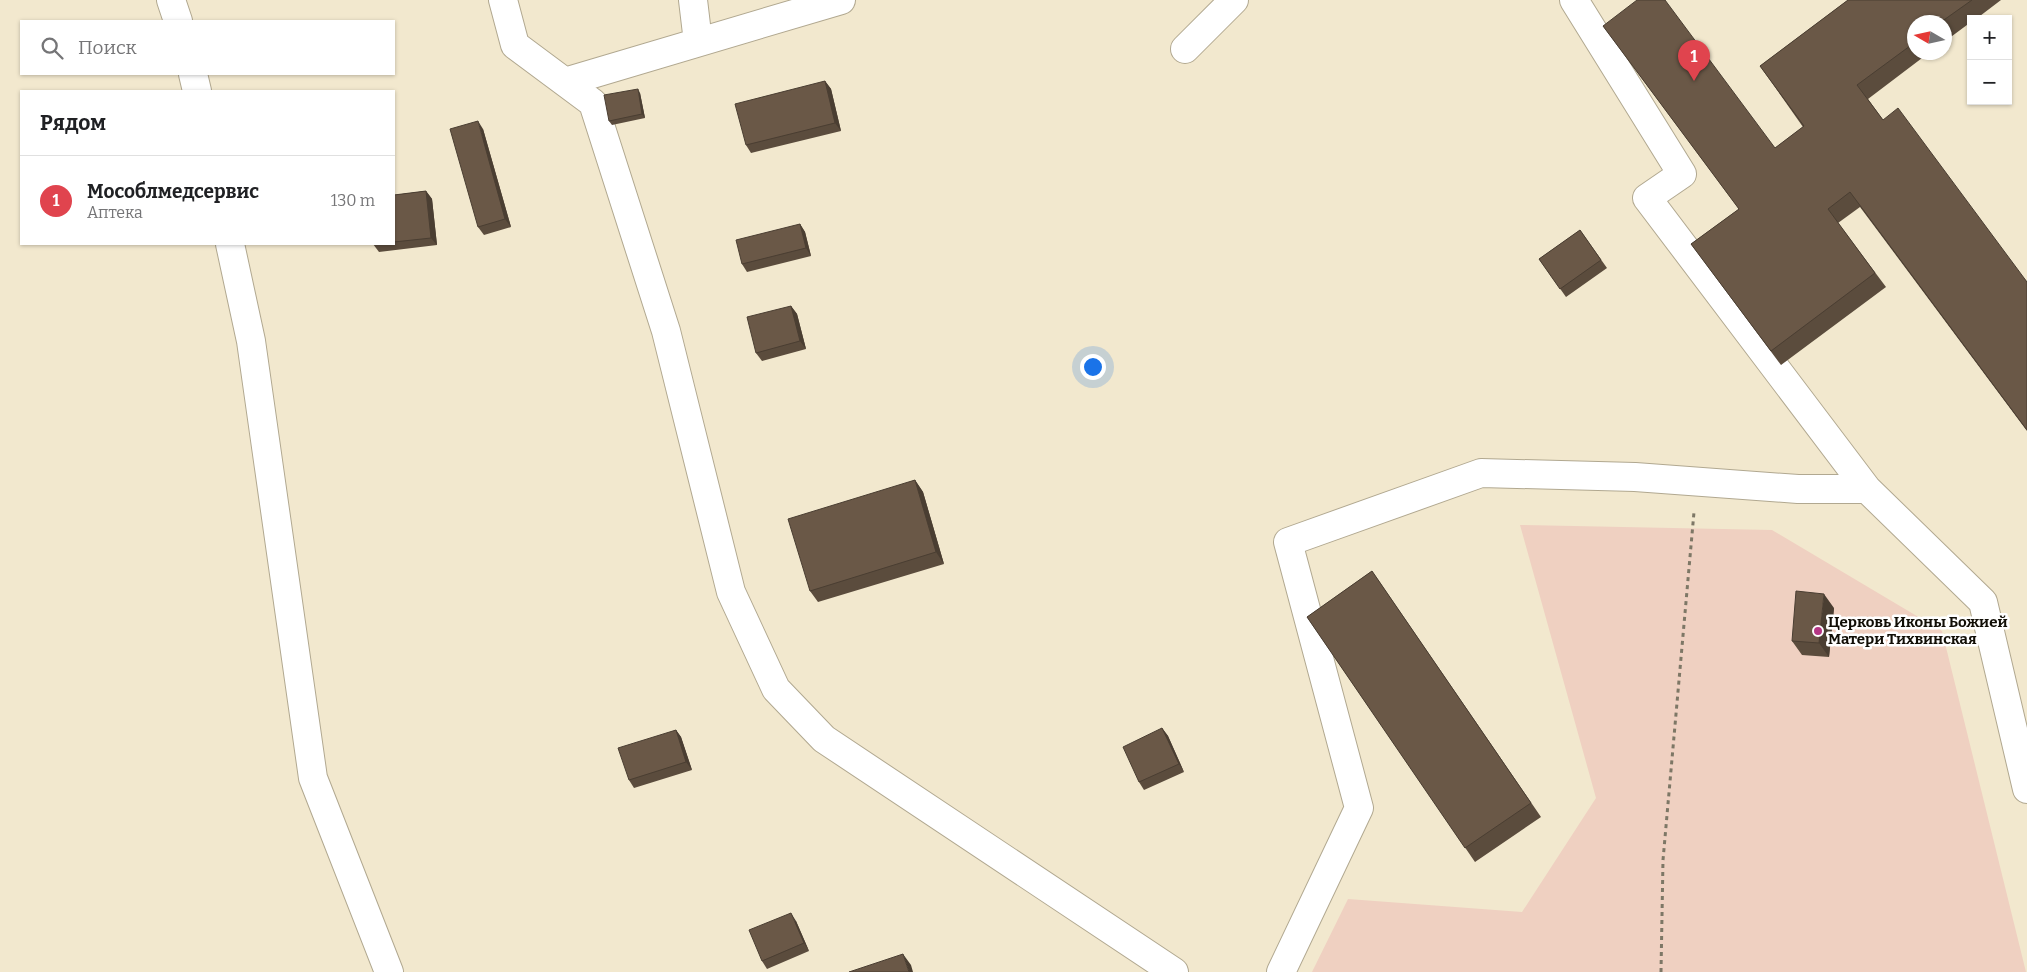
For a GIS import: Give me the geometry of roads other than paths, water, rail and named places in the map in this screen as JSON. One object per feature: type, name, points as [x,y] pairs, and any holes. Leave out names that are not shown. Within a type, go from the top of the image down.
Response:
[{"type":"street","points":[[170,0],[178,20]]},
{"type":"street","points":[[503,0],[515,45],[593,103],[666,331],[731,592],[776,689],[824,739],[1174,972]]},
{"type":"street","points":[[693,0],[698,42]]},
{"type":"street","points":[[565,82],[841,0]]},
{"type":"street","points":[[1185,50],[1234,0]]},
{"type":"street","points":[[1574,0],[1682,174],[1647,198],[1867,489],[1983,602],[2027,789]]},
{"type":"street","points":[[194,75],[197,90]]},
{"type":"street","points":[[230,245],[250,341],[313,778],[389,972]]},
{"type":"street","points":[[1282,972],[1359,808],[1288,542],[1481,473],[1635,477],[1798,488],[1867,489]]},
{"type":"place","name":"Мособлмедсервис","points":[[1694,81]]},
{"type":"place","name":"Церковь Иконы Божией Матери Тихвинская","points":[[1818,631]]}]
